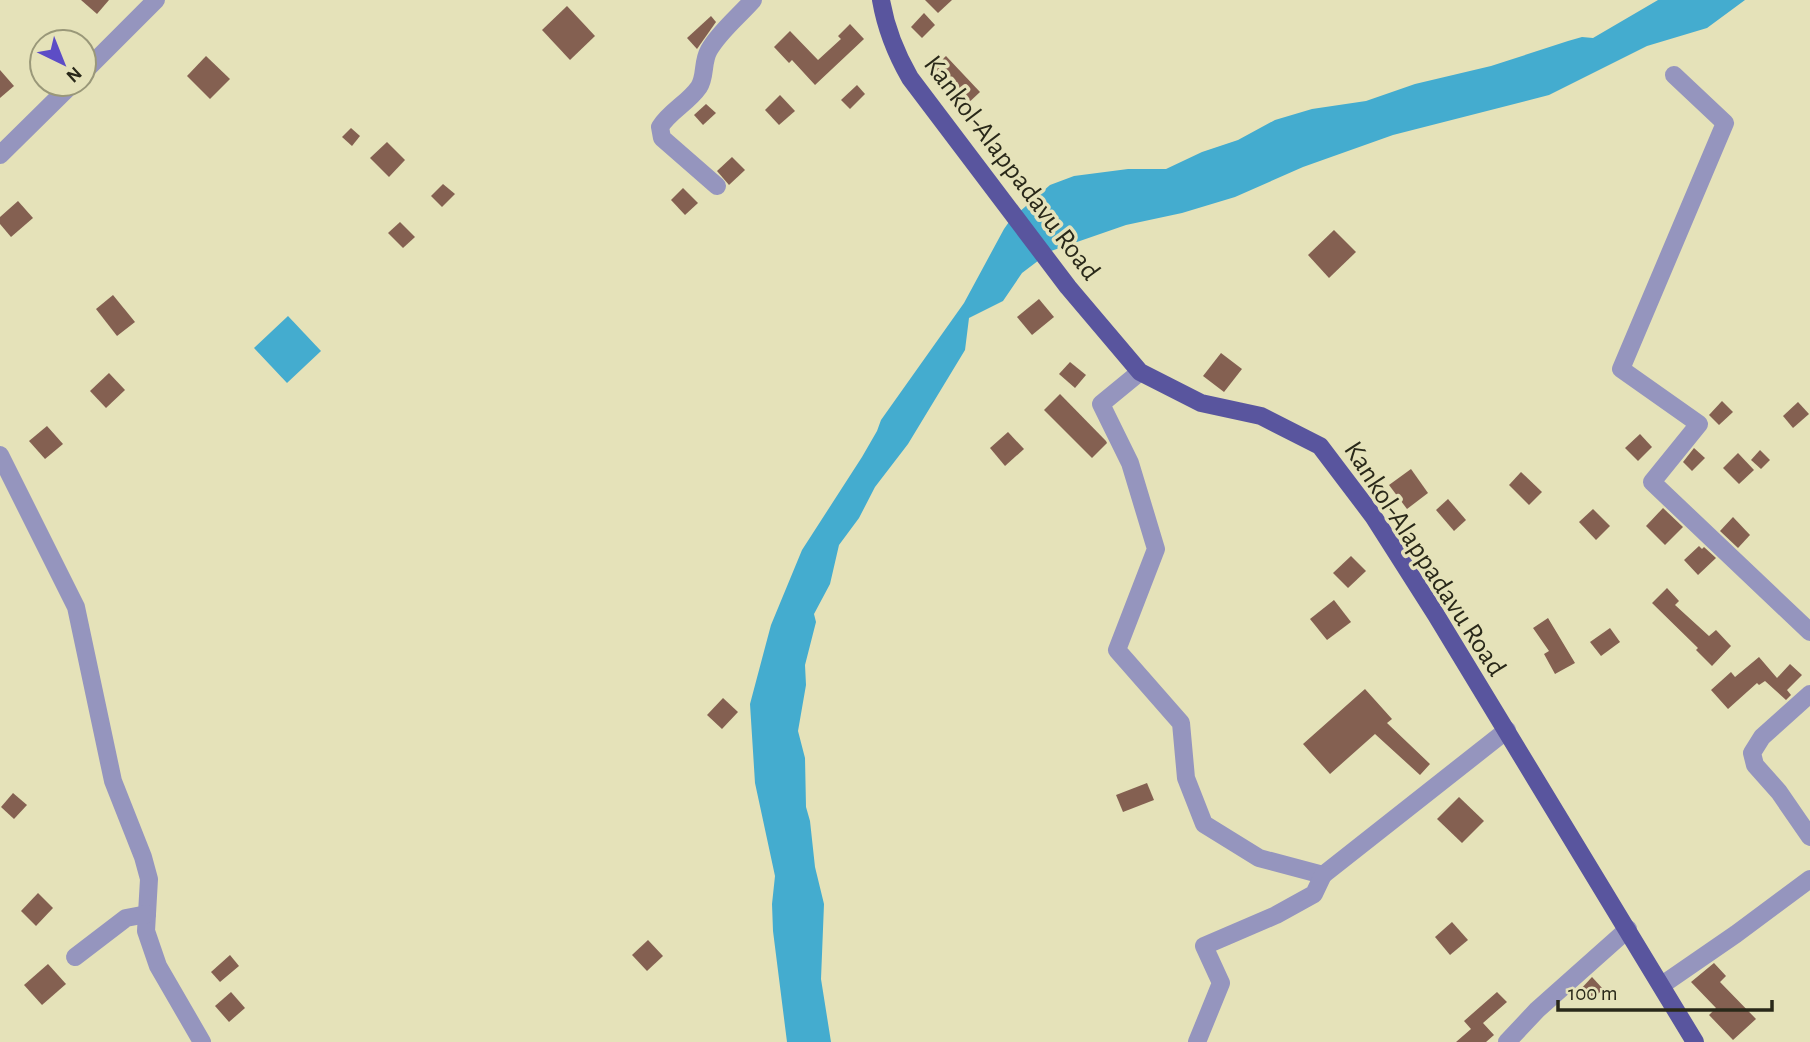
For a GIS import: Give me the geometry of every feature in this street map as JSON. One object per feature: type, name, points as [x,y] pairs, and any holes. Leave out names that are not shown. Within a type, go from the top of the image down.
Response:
[{"type":"main road","name":"Kankol-Alappadavu Road","points":[[881,0],[888,33],[910,78],[1068,287],[1140,372],[1201,403],[1261,416],[1321,446],[1373,516],[1507,730],[1695,1042]]},
{"type":"street","points":[[98,58],[156,0]]},
{"type":"street","points":[[717,186],[662,138],[660,127],[699,87],[709,49],[753,0]]},
{"type":"street","points":[[1674,75],[1725,123],[1621,369],[1699,424],[1651,482],[1810,632]]},
{"type":"street","points":[[0,155],[58,98]]},
{"type":"street","points":[[1140,372],[1101,404],[1130,463],[1156,549],[1117,650],[1181,723],[1186,778],[1204,824],[1259,858],[1323,875]]},
{"type":"street","points":[[0,454],[76,607],[113,781],[149,879],[146,930],[158,966],[202,1042]]},
{"type":"street","points":[[1810,694],[1762,737],[1752,753],[1755,765],[1779,792],[1810,837]]},
{"type":"street","points":[[1196,1042],[1222,983],[1204,946],[1276,915],[1314,894],[1323,875],[1507,730]]},
{"type":"street","points":[[1662,985],[1810,879]]},
{"type":"street","points":[[75,957],[126,918],[147,914]]},
{"type":"street","points":[[1507,1042],[1537,1010],[1628,929]]},
{"type":"water","points":[[1658,0],[1745,0],[1707,28],[1647,46],[1549,95],[1393,135],[1303,167],[1235,197],[1182,213],[1126,225],[1051,251],[1022,273],[1003,301],[969,318],[965,350],[908,444],[875,487],[859,518],[839,545],[830,584],[814,614],[816,622],[805,665],[806,685],[798,731],[805,758],[806,807],[815,867],[824,904],[821,979],[831,1042],[787,1042],[773,931],[775,876],[755,783],[750,704],[771,625],[802,550],[862,457],[881,420],[964,303],[1011,219],[1050,185],[1074,176],[1128,169],[1166,169],[1202,152],[1238,140],[1275,120],[1312,109],[1366,101],[1415,84],[1491,66],[1582,37],[1593,38]]},
{"type":"water","points":[[288,316],[321,351],[287,383],[254,348]]},
{"type":"building","points":[[81,0],[109,0],[97,14]]},
{"type":"building","points":[[925,0],[952,0],[938,13]]},
{"type":"building","points":[[567,6],[595,36],[570,60],[542,30]]},
{"type":"building","points":[[924,13],[935,25],[922,38],[911,27]]},
{"type":"building","points":[[711,16],[716,22],[697,49],[687,38]]},
{"type":"building","points":[[850,24],[864,39],[815,85],[792,60],[789,63],[774,47],[790,31],[818,60],[841,39],[838,36]]},
{"type":"building","points":[[206,56],[230,79],[210,99],[187,76]]},
{"type":"building","points":[[946,56],[980,92],[963,108],[929,72]]},
{"type":"building","points":[[0,70],[14,86],[0,98]]},
{"type":"building","points":[[857,85],[865,94],[850,109],[841,100]]},
{"type":"building","points":[[780,95],[795,111],[779,125],[765,110]]},
{"type":"building","points":[[706,104],[716,113],[703,125],[694,115]]},
{"type":"building","points":[[351,128],[360,136],[352,146],[342,137]]},
{"type":"building","points":[[387,142],[405,160],[389,177],[370,158]]},
{"type":"building","points":[[732,157],[745,170],[729,185],[717,171]]},
{"type":"building","points":[[443,184],[455,194],[442,207],[431,196]]},
{"type":"building","points":[[683,188],[698,203],[685,215],[671,200]]},
{"type":"building","points":[[18,201],[33,218],[11,237],[0,224],[0,217]]},
{"type":"building","points":[[400,222],[415,237],[403,248],[388,233]]},
{"type":"building","points":[[1334,230],[1356,252],[1329,278],[1308,255]]},
{"type":"building","points":[[113,295],[135,322],[117,336],[96,309]]},
{"type":"building","points":[[1039,299],[1054,317],[1032,335],[1017,317]]},
{"type":"building","points":[[1221,353],[1242,369],[1224,392],[1203,376]]},
{"type":"building","points":[[1070,362],[1086,375],[1075,388],[1059,374]]},
{"type":"building","points":[[109,373],[125,390],[106,408],[90,391]]},
{"type":"building","points":[[1060,394],[1107,443],[1092,458],[1044,410]]},
{"type":"building","points":[[1722,401],[1733,412],[1719,425],[1709,415]]},
{"type":"building","points":[[1798,402],[1809,414],[1793,428],[1783,416]]},
{"type":"building","points":[[47,426],[63,444],[45,459],[29,441]]},
{"type":"building","points":[[1008,432],[1024,449],[1005,466],[990,448]]},
{"type":"building","points":[[1640,434],[1652,447],[1638,461],[1625,448]]},
{"type":"building","points":[[1694,448],[1705,458],[1692,471],[1683,462]]},
{"type":"building","points":[[1760,450],[1770,460],[1761,469],[1751,460]]},
{"type":"building","points":[[1738,453],[1754,470],[1739,484],[1723,468]]},
{"type":"building","points":[[1411,469],[1428,493],[1407,509],[1389,485]]},
{"type":"building","points":[[1521,472],[1542,492],[1529,505],[1509,485]]},
{"type":"building","points":[[1448,499],[1466,520],[1454,531],[1436,510]]},
{"type":"building","points":[[1663,508],[1683,527],[1665,545],[1646,526]]},
{"type":"building","points":[[1593,509],[1610,526],[1596,540],[1579,522]]},
{"type":"building","points":[[1733,517],[1750,535],[1738,548],[1720,531]]},
{"type":"building","points":[[1699,546],[1716,558],[1698,575],[1684,560]]},
{"type":"building","points":[[1351,556],[1366,571],[1348,588],[1333,573]]},
{"type":"building","points":[[1667,588],[1679,601],[1675,605],[1709,636],[1716,630],[1731,646],[1712,666],[1696,650],[1698,648],[1652,603]]},
{"type":"building","points":[[1334,600],[1351,622],[1327,640],[1310,619]]},
{"type":"building","points":[[1548,618],[1575,663],[1555,674],[1544,654],[1549,651],[1533,628]]},
{"type":"building","points":[[1610,628],[1620,642],[1601,656],[1590,642]]},
{"type":"building","points":[[1759,657],[1777,678],[1790,664],[1802,675],[1787,690],[1791,695],[1786,700],[1765,681],[1759,685],[1757,683],[1728,709],[1711,690],[1731,672],[1735,677]]},
{"type":"building","points":[[1365,689],[1392,719],[1387,723],[1430,764],[1420,775],[1375,734],[1330,774],[1303,744]]},
{"type":"building","points":[[723,698],[738,712],[722,729],[707,715]]},
{"type":"building","points":[[1147,783],[1154,800],[1123,812],[1116,795]]},
{"type":"building","points":[[13,793],[27,805],[14,819],[1,807]]},
{"type":"building","points":[[1459,797],[1484,821],[1462,843],[1437,819]]},
{"type":"building","points":[[38,893],[53,908],[36,926],[21,911]]},
{"type":"building","points":[[1452,922],[1468,940],[1450,955],[1435,937]]},
{"type":"building","points":[[648,940],[663,956],[647,971],[632,955]]},
{"type":"building","points":[[230,955],[239,966],[220,982],[211,972]]},
{"type":"building","points":[[1714,963],[1726,976],[1720,982],[1756,1019],[1733,1040],[1709,1015],[1716,1008],[1691,982]]},
{"type":"building","points":[[48,964],[66,984],[42,1005],[24,985]]},
{"type":"building","points":[[1592,977],[1603,989],[1590,1002],[1579,991]]},
{"type":"building","points":[[231,992],[245,1008],[229,1022],[215,1006]]},
{"type":"building","points":[[1497,992],[1507,1002],[1483,1023],[1494,1035],[1486,1042],[1456,1042],[1471,1029],[1464,1021]]}]
